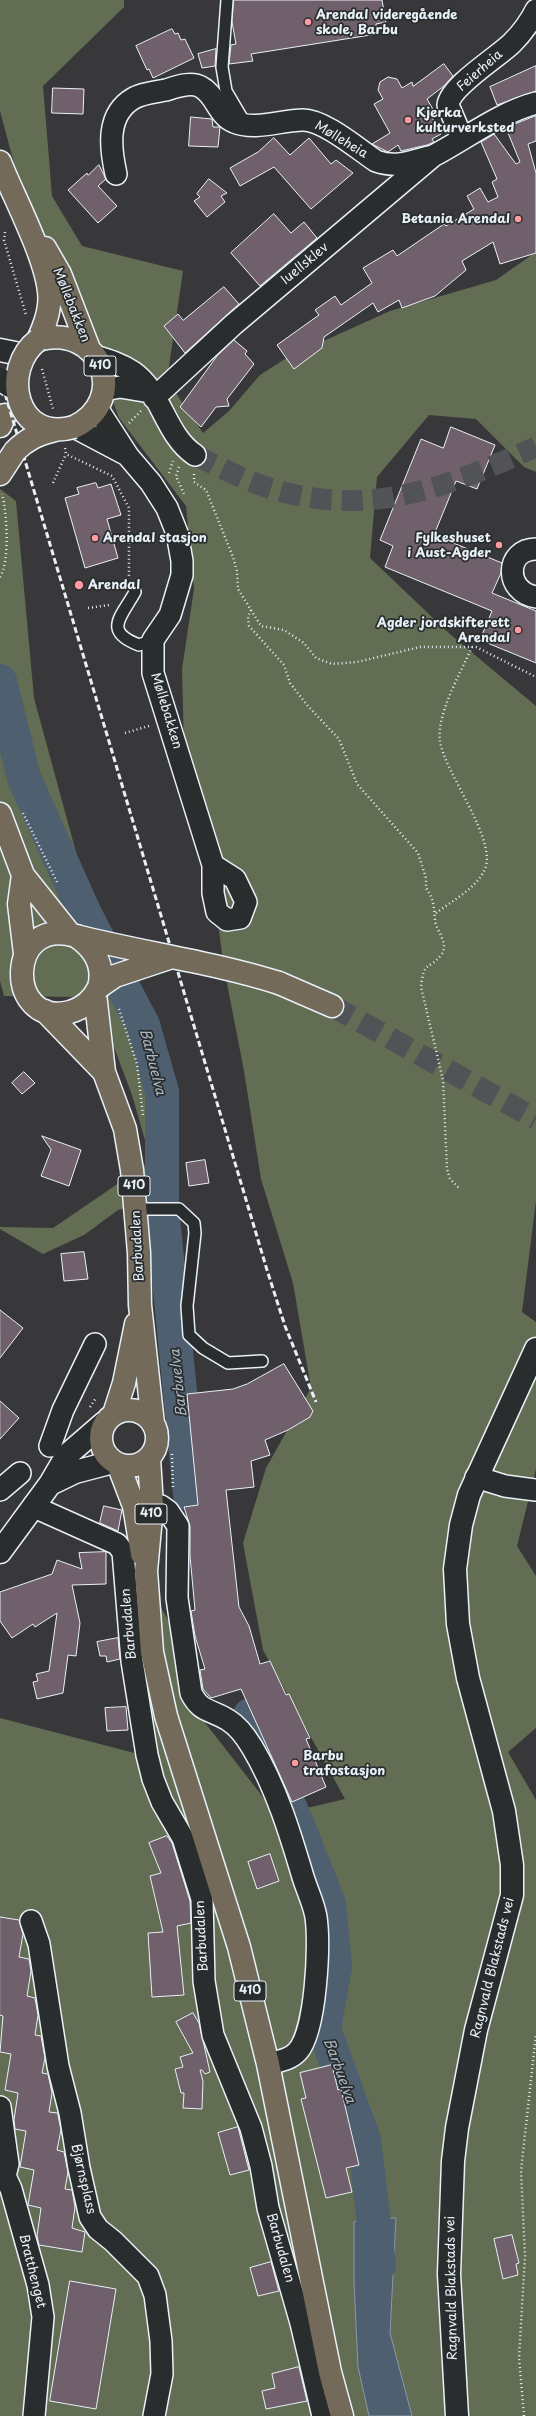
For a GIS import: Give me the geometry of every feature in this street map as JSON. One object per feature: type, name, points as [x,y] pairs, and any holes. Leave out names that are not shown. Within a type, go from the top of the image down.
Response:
[{"type":"main road","name":"Møllebakken","points":[[0,162],[10,188],[26,221],[49,291],[50,304],[47,319],[38,340]]},
{"type":"main road","name":"Møllebakken","points":[[26,221],[46,248],[60,274],[92,353]]},
{"type":"main road","name":"410","points":[[0,426],[7,386],[14,364],[10,352],[38,340],[60,336],[71,338],[92,353],[103,372],[100,399]]},
{"type":"main road","points":[[7,386],[17,408],[26,418],[37,426],[64,429]]},
{"type":"main road","points":[[0,474],[15,451],[24,442],[39,434],[64,429],[87,419],[100,399]]},
{"type":"main road","name":"410","points":[[0,814],[23,875],[73,935],[87,943],[95,953],[101,969],[97,991]]},
{"type":"main road","name":"410","points":[[23,875],[19,904],[25,954],[21,966],[20,979],[28,997],[44,1011]]},
{"type":"main road","points":[[25,954],[32,945],[42,938],[55,934],[73,935],[170,958],[240,971],[279,983],[332,1006]]},
{"type":"main road","points":[[44,1011],[61,1014],[80,1009],[97,991],[115,976],[170,958]]},
{"type":"main road","name":"Barbudalen","points":[[97,991],[104,1072],[125,1129],[144,1209],[140,1305],[153,1424]]},
{"type":"main road","name":"Barbudalen","points":[[44,1011],[104,1072]]},
{"type":"main road","name":"Barbudalen","points":[[109,1419],[124,1383],[140,1305]]},
{"type":"main road","points":[[109,1419],[124,1410],[135,1410],[146,1415],[153,1424]]},
{"type":"main road","name":"410","points":[[109,1419],[101,1434],[101,1445],[106,1454],[116,1463]]},
{"type":"main road","name":"410","points":[[149,1458],[156,1447],[157,1435],[153,1424]]},
{"type":"main road","points":[[116,1463],[129,1466],[140,1464],[149,1458]]},
{"type":"main road","name":"Barbudalen","points":[[149,1458],[142,1506],[152,1652],[166,1716],[239,1947],[268,2064],[330,2372],[342,2416]]},
{"type":"main road","name":"Barbudalen","points":[[116,1463],[142,1506]]},
{"type":"street","name":"Feierheia","points":[[462,138],[448,104],[449,99],[460,86],[512,44],[531,20],[536,10]]},
{"type":"street","name":"Mølleheia","points":[[116,174],[110,145],[113,124],[122,107],[135,97],[188,84],[201,86],[210,95],[222,114],[233,122],[246,125],[303,120],[311,121],[327,128],[376,161],[385,164],[404,164],[433,156]]},
{"type":"street","name":"Iuellsklev","points":[[152,395],[433,156],[462,138],[525,106],[536,103]]},
{"type":"street","points":[[92,353],[122,365],[134,372],[152,395],[177,440],[186,463]]},
{"type":"street","points":[[152,395],[120,387],[100,399],[128,456],[151,483],[167,508],[177,533],[182,561],[182,575],[176,602],[170,615],[153,640]]},
{"type":"street","points":[[64,429],[128,456]]},
{"type":"street","points":[[536,549],[525,552],[519,556],[512,570],[516,585],[521,592],[536,597]]},
{"type":"street","name":"Møllebakken","points":[[153,640],[153,673],[213,865]]},
{"type":"street","points":[[50,1446],[63,1410],[95,1344]]},
{"type":"street","name":"Ragnvald Blakstads vei","points":[[457,2416],[449,2281],[453,2161],[457,2128],[476,2030],[512,1894],[512,1865],[504,1811],[468,1678],[458,1624],[455,1569],[460,1525],[476,1477],[536,1349]]},
{"type":"street","points":[[0,1552],[50,1484],[67,1455],[109,1419]]},
{"type":"street","points":[[50,1484],[75,1472],[116,1463]]},
{"type":"street","points":[[0,1490],[20,1473]]},
{"type":"street","points":[[476,1477],[505,1486],[536,1490]]},
{"type":"street","name":"Barbudalen","points":[[34,1505],[40,1510],[117,1544],[123,1552],[132,1661],[148,1761],[162,1802],[182,1838],[202,1899],[204,1981],[210,2023],[213,2035],[251,2128],[268,2208],[301,2323],[323,2416]]},
{"type":"street","points":[[142,1506],[161,1506],[168,1511],[178,1526],[177,1598],[191,1693],[196,1703],[205,1710],[227,1719],[237,1726],[252,1747],[287,1824],[316,1917],[317,1965],[309,2024],[299,2050],[288,2059],[268,2064]]},
{"type":"street","name":"Bjørnsplass","points":[[31,1921],[39,1944],[58,2066],[70,2113],[79,2168],[90,2217],[98,2229],[113,2241],[148,2276],[155,2295],[161,2341],[162,2374],[154,2416]]},
{"type":"street","name":"Bratthenget","points":[[0,2107],[8,2164],[2,2177],[11,2189],[38,2285],[43,2317],[34,2416]]},
{"type":"lane","points":[[227,0],[222,67],[226,91],[246,125]]},
{"type":"lane","points":[[135,592],[118,619],[119,631],[126,640],[139,645],[153,640]]},
{"type":"lane","points":[[144,1209],[179,1209],[187,1214],[194,1222],[187,1306],[189,1336],[203,1348],[228,1363],[262,1361]]},
{"type":"path","points":[[122,428],[152,395]]},
{"type":"path","points":[[53,484],[66,454]]},
{"type":"path","points":[[169,480],[170,467],[186,463]]},
{"type":"path","points":[[176,488],[181,498],[184,496],[176,476],[180,466],[186,463]]},
{"type":"path","points":[[186,463],[194,474],[194,482],[206,490],[233,557],[237,571],[238,589],[261,626],[284,630],[304,643],[316,658],[332,664],[357,662],[420,647],[476,647],[536,677]]},
{"type":"path","points":[[0,493],[4,510],[6,552],[6,563],[0,577]]},
{"type":"path","points":[[251,610],[248,617],[249,626],[284,666],[290,683],[307,705],[339,739],[357,784],[418,853],[426,878],[426,888],[431,896],[436,913],[435,920],[444,946],[442,955],[427,965],[422,973],[421,987],[443,1080],[447,1169],[450,1179],[460,1189]]},
{"type":"path","points":[[436,913],[466,892],[485,871],[487,855],[473,815],[455,780],[440,742],[439,729],[444,711],[472,647]]},
{"type":"path","points":[[124,733],[150,726]]},
{"type":"path","points":[[524,2416],[519,2358],[525,2256],[521,2171],[536,2034]]},
{"type":"green space","points":[[0,0],[124,0],[124,7],[43,86],[52,196],[82,246],[183,271],[167,380],[203,433],[229,411],[260,375],[288,357],[390,311],[496,280],[536,252],[536,472],[524,467],[476,419],[429,415],[377,477],[370,558],[451,635],[536,706],[536,1201],[522,1312],[536,1322],[536,1469],[517,1546],[536,1576],[536,1728],[508,1752],[536,1800],[536,2416],[412,2416],[390,2333],[396,2218],[373,2218],[354,2222],[354,2283],[358,2367],[369,2416],[0,2416],[0,1718],[146,1756],[141,1646],[142,1574],[180,1641],[199,1715],[277,1815],[345,1799],[263,1650],[243,1543],[266,1468],[311,1388],[293,1283],[261,1179],[244,1071],[224,968],[209,857],[184,751],[182,669],[194,589],[186,506],[119,418],[80,314],[29,219],[0,111]]},
{"type":"green space","points":[[0,489],[16,501],[34,698],[92,911],[146,1012],[171,1118],[170,1196],[118,1210],[84,1235],[43,1254],[0,1229],[0,1227],[53,1228],[151,1161],[132,1095],[115,1050],[76,997],[4,996],[0,981]]},
{"type":"water","points":[[373,2218],[396,2218],[390,2333],[412,2416],[369,2416],[358,2367],[354,2283],[354,2222]]},
{"type":"building","points":[[234,0],[382,0],[386,22],[376,24],[377,34],[251,54],[253,61],[229,64],[231,45],[236,44],[232,22]]},
{"type":"building","points":[[172,29],[175,34],[178,33],[181,40],[185,39],[194,58],[153,78],[149,69],[147,70],[136,46]]},
{"type":"building","points":[[216,49],[215,66],[202,68],[198,54]]},
{"type":"building","points":[[444,64],[453,76],[444,86],[427,99],[434,111],[430,114],[441,134],[432,139],[434,142],[401,151],[398,145],[388,152],[372,144],[390,133],[374,104],[383,99],[378,90],[380,82],[388,77],[397,79],[402,88],[412,82],[413,86]]},
{"type":"building","points":[[536,66],[536,91],[497,105],[490,87]]},
{"type":"building","points":[[53,88],[84,89],[83,114],[52,113]]},
{"type":"building","points":[[536,116],[536,141],[528,144],[536,173],[536,253],[500,264],[493,242],[462,261],[466,270],[435,296],[402,308],[399,300],[378,312],[373,303],[324,337],[322,348],[294,369],[277,345],[319,315],[315,310],[335,296],[341,305],[372,283],[363,268],[393,250],[397,256],[444,224],[446,226],[474,209],[467,196],[480,188],[488,202],[498,197],[492,182],[497,179],[481,142],[494,134],[516,164],[520,162],[506,128]]},
{"type":"building","points":[[191,117],[212,119],[213,127],[220,127],[218,147],[189,146]]},
{"type":"building","points":[[274,138],[290,155],[309,138],[331,164],[336,160],[353,173],[311,209],[274,167],[240,186],[230,168],[258,152]]},
{"type":"building","points":[[99,165],[106,179],[98,186],[117,206],[98,223],[68,190],[87,173],[88,175]]},
{"type":"building","points":[[209,179],[227,193],[221,196],[225,202],[207,217],[194,201],[200,197],[197,194]]},
{"type":"building","points":[[274,214],[291,233],[304,222],[317,238],[260,286],[231,253]]},
{"type":"building","points":[[224,287],[239,304],[185,353],[164,326],[178,314],[183,320]]},
{"type":"building","points":[[234,340],[247,351],[245,354],[254,364],[227,399],[229,406],[216,407],[201,427],[180,407],[217,356]]},
{"type":"building","points":[[451,427],[495,445],[477,489],[456,481],[434,535],[502,563],[501,573],[492,593],[536,611],[536,663],[480,640],[492,611],[385,567],[393,546],[380,540],[421,439],[443,448]]},
{"type":"building","name":"Arendal stasjon","points":[[96,483],[98,488],[111,484],[121,515],[107,519],[118,558],[85,568],[65,498],[79,494],[77,488]]},
{"type":"building","points":[[24,1072],[35,1083],[22,1094],[12,1083]]},
{"type":"building","points":[[42,1136],[81,1150],[69,1186],[41,1176],[51,1150]]},
{"type":"building","points":[[205,1160],[209,1183],[189,1186],[186,1163]]},
{"type":"building","points":[[84,1252],[88,1279],[64,1281],[61,1254]]},
{"type":"building","points":[[0,1310],[23,1328],[0,1358]]},
{"type":"building","points":[[284,1364],[313,1411],[310,1417],[288,1430],[265,1440],[270,1455],[251,1461],[254,1487],[226,1490],[239,1607],[249,1626],[260,1664],[270,1661],[286,1695],[289,1694],[310,1738],[306,1739],[326,1787],[292,1802],[241,1689],[211,1698],[203,1689],[200,1670],[205,1669],[195,1636],[191,1611],[195,1610],[190,1556],[190,1526],[184,1507],[198,1505],[187,1394],[233,1389],[247,1384]]},
{"type":"building","points":[[0,1401],[19,1418],[0,1439]]},
{"type":"building","points":[[104,1506],[122,1510],[118,1531],[100,1523]]},
{"type":"building","points":[[106,1552],[106,1584],[72,1585],[80,1623],[76,1656],[68,1655],[63,1693],[37,1699],[33,1682],[38,1681],[36,1674],[49,1671],[57,1613],[35,1627],[33,1624],[12,1638],[0,1621],[0,1592],[52,1574],[57,1560],[82,1569],[79,1553]]},
{"type":"building","points":[[118,1638],[120,1659],[107,1662],[106,1656],[100,1656],[97,1642]]},
{"type":"building","points":[[126,1707],[128,1730],[107,1731],[105,1708]]},
{"type":"building","points":[[167,1836],[172,1843],[190,1901],[191,1923],[177,1926],[184,1995],[152,1997],[148,1933],[163,1932],[150,1876],[161,1873],[149,1843]]},
{"type":"building","points":[[270,1854],[279,1881],[257,1889],[248,1862]]},
{"type":"building","points":[[0,1917],[19,1920],[23,1934],[19,1957],[29,1959],[31,1971],[27,1996],[35,1998],[38,2015],[35,2035],[41,2036],[45,2058],[42,2073],[48,2074],[52,2093],[49,2112],[58,2113],[61,2130],[57,2150],[64,2152],[68,2172],[65,2189],[72,2190],[75,2207],[72,2228],[85,2232],[82,2252],[39,2245],[37,2236],[41,2208],[28,2205],[34,2170],[20,2167],[26,2131],[15,2129],[14,2120],[18,2093],[5,2090],[11,2054],[0,2052],[3,2016],[0,2015]]},
{"type":"building","points":[[193,2013],[199,2023],[210,2072],[205,2074],[202,2070],[200,2070],[203,2081],[202,2109],[183,2108],[184,2093],[181,2093],[175,2069],[183,2067],[180,2057],[193,2053],[176,2022]]},
{"type":"building","points":[[332,2065],[338,2090],[341,2089],[359,2165],[346,2168],[352,2192],[326,2198],[301,2099],[306,2098],[300,2073]]},
{"type":"building","points":[[238,2127],[249,2170],[230,2175],[218,2133]]},
{"type":"building","points":[[512,2235],[519,2263],[516,2264],[518,2275],[503,2279],[494,2239]]},
{"type":"building","points":[[271,2262],[279,2291],[258,2296],[250,2268]]},
{"type":"building","points":[[70,2281],[116,2289],[96,2409],[50,2401]]},
{"type":"building","points":[[299,2367],[307,2401],[266,2409],[262,2391],[275,2388],[272,2374]]},
{"type":"waterway","name":"Barbuelva","points":[[0,681],[24,778],[85,914],[143,1025],[162,1092],[162,1208],[190,1494]]},
{"type":"waterway","name":"Barbuelva","points":[[250,1715],[297,1823],[329,1904],[335,1967],[324,2029],[364,2140],[379,2265]]},
{"type":"tunnel","points":[[195,455],[225,470],[266,487],[311,498],[345,501],[378,499],[410,494],[472,474],[536,447]]},
{"type":"tunnel","points":[[332,1006],[536,1119]]},
{"type":"railway","points":[[0,377],[267,1270],[285,1326],[316,1402]]},
{"type":"place","name":"Arendal videregående skole, Barbu","points":[[308,22]]},
{"type":"place","name":"Kjerka kulturverksted","points":[[408,120]]},
{"type":"place","name":"Betania Arendal","points":[[518,219]]},
{"type":"place","name":"Arendal stasjon","points":[[95,538]]},
{"type":"place","name":"Fylkeshuset i Aust-Agder","points":[[499,545]]},
{"type":"place","name":"Arendal","points":[[79,585]]},
{"type":"place","name":"Agder jordskifterett Arendal","points":[[518,630]]},
{"type":"place","name":"Barbu trafostasjon","points":[[295,1763]]}]
